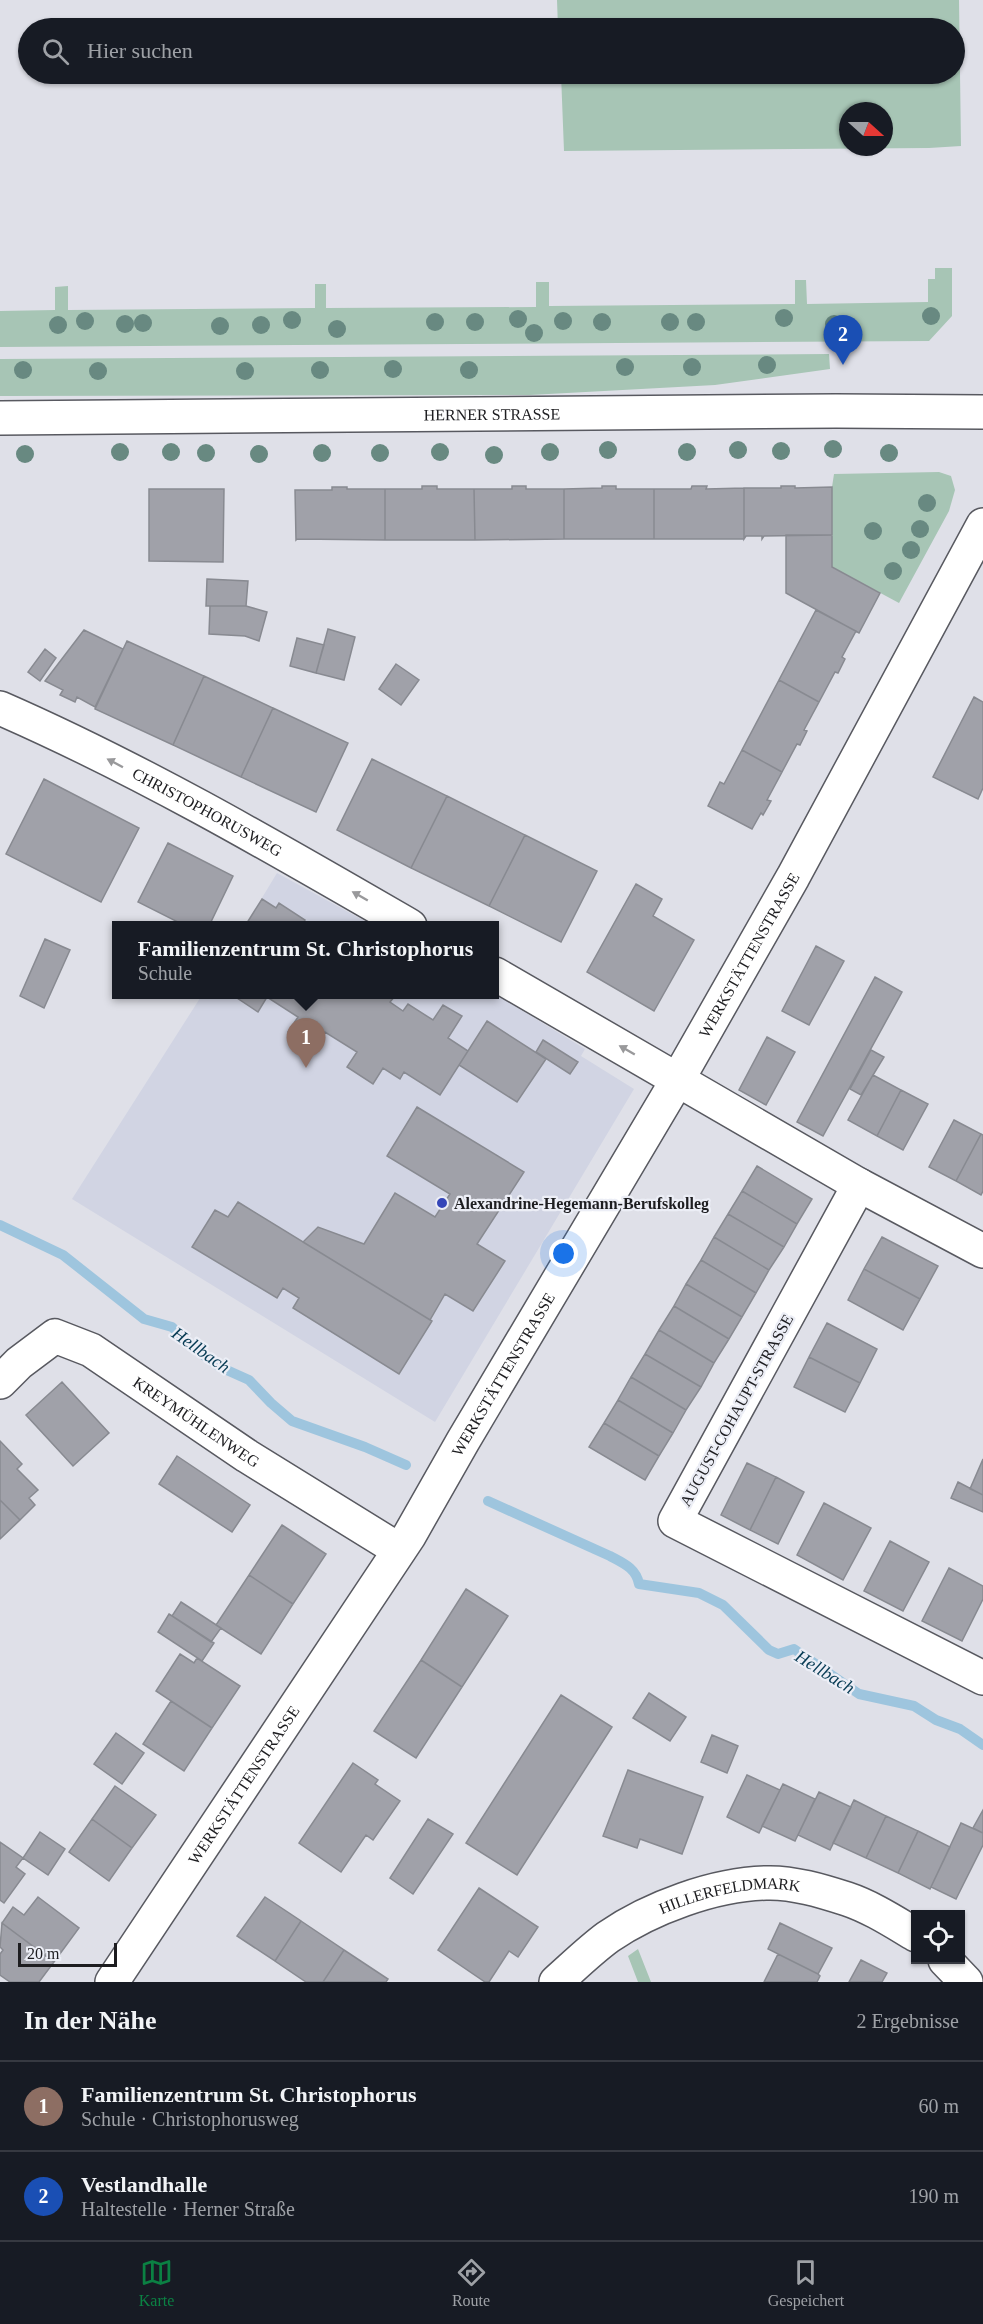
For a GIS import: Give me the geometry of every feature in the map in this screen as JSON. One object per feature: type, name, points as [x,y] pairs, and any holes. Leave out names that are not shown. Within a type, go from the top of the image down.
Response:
[{"type":"street","name":"HERNER STRASSE","points":[[0,418],[836,411],[983,412]]},
{"type":"street","name":"WERKSTÄTTENSTRASSE","points":[[111,1982],[399,1550],[678,1079],[793,877],[983,525]]},
{"type":"street","name":"CHRISTOPHORUSWEG","points":[[0,708],[58,734],[278,849],[401,921]]},
{"type":"street","points":[[499,976],[859,1185],[983,1251]]},
{"type":"street","name":"AUGUST-COHAUPT-STRASSE","points":[[859,1185],[675,1521],[983,1678]]},
{"type":"street","name":"KREYMÜHLENWEG","points":[[0,1382],[19,1363],[55,1336],[91,1350],[247,1456],[399,1550]]},
{"type":"street","name":"HILLERFELDMARK","points":[[556,1982],[588,1953],[624,1927],[684,1900],[735,1887],[768,1883],[807,1888],[849,1899],[911,1933]]},
{"type":"street","points":[[950,1964],[966,1982]]},
{"type":"shaded area","points":[[277,873],[365,921],[248,921]]},
{"type":"shaded area","points":[[499,996],[585,1049],[581,1056],[634,1089],[435,1422],[72,1199],[199,999],[499,999]]},
{"type":"green space","points":[[557,0],[959,0],[959,18],[558,18]]},
{"type":"green space","points":[[561,84],[960,84],[961,146],[893,148],[893,102],[839,102],[839,149],[564,151]]},
{"type":"green space","points":[[935,268],[952,268],[952,316],[929,341],[0,347],[0,311],[55,310],[55,287],[68,286],[68,310],[315,308],[315,284],[326,284],[326,308],[536,307],[536,282],[549,282],[549,306],[795,304],[795,280],[806,280],[807,304],[928,302],[928,279],[935,279]]},
{"type":"green space","points":[[829,354],[830,369],[715,385],[530,395],[0,396],[0,359]]},
{"type":"green space","points":[[939,472],[951,476],[955,490],[949,511],[899,603],[832,567],[834,474]]},
{"type":"green space","points":[[638,1949],[651,1982],[638,1982],[628,1956]]},
{"type":"building","points":[[422,486],[437,486],[437,489],[474,489],[475,540],[385,540],[385,489],[422,489]]},
{"type":"building","points":[[512,486],[526,486],[526,489],[564,489],[564,539],[475,540],[474,489],[512,489]]},
{"type":"building","points":[[602,486],[616,486],[616,489],[654,489],[654,539],[564,539],[564,489],[602,488]]},
{"type":"building","points":[[692,486],[707,486],[706,489],[744,488],[744,539],[654,539],[654,489],[691,489]]},
{"type":"building","points":[[781,486],[832,487],[832,535],[764,536],[762,539],[762,536],[746,536],[744,539],[744,488],[781,488]]},
{"type":"building","points":[[332,487],[385,489],[385,540],[296,540],[295,490],[332,490]]},
{"type":"building","points":[[149,489],[224,489],[223,562],[149,561]]},
{"type":"building","points":[[786,535],[832,535],[832,567],[880,593],[859,633],[786,593]]},
{"type":"building","points":[[207,579],[248,581],[246,606],[206,606]]},
{"type":"building","points":[[210,606],[246,606],[267,612],[259,641],[245,636],[209,634]]},
{"type":"building","points":[[816,610],[856,631],[842,657],[845,659],[838,673],[835,672],[819,702],[779,680]]},
{"type":"building","points":[[328,629],[355,637],[344,680],[316,673]]},
{"type":"building","points":[[84,630],[123,649],[95,707],[77,697],[75,702],[60,695],[63,690],[45,681]]},
{"type":"building","points":[[297,638],[324,645],[316,673],[290,666]]},
{"type":"building","points":[[127,641],[204,676],[173,745],[95,709]]},
{"type":"building","points":[[45,649],[56,658],[40,681],[28,672]]},
{"type":"building","points":[[396,664],[419,680],[401,705],[379,689]]},
{"type":"building","points":[[204,676],[273,708],[241,777],[173,745]]},
{"type":"building","points":[[779,680],[819,702],[804,730],[807,731],[800,745],[797,744],[782,772],[742,750]]},
{"type":"building","points":[[974,697],[983,702],[983,788],[978,799],[933,777]]},
{"type":"building","points":[[273,708],[348,743],[316,812],[241,777]]},
{"type":"building","points":[[742,750],[782,772],[767,800],[771,801],[752,829],[708,806],[720,782],[724,784]]},
{"type":"building","points":[[372,759],[447,796],[411,868],[337,830]]},
{"type":"building","points":[[44,779],[139,828],[101,902],[6,854]]},
{"type":"building","points":[[447,796],[525,835],[489,906],[411,868]]},
{"type":"building","points":[[525,835],[597,871],[561,942],[489,906]]},
{"type":"building","points":[[168,843],[233,876],[211,921],[176,921],[138,902]]},
{"type":"building","points":[[636,884],[662,899],[653,916],[694,940],[654,1011],[587,972]]},
{"type":"building","points":[[262,899],[276,908],[279,903],[305,920],[304,921],[248,921]]},
{"type":"building","points":[[45,939],[70,950],[44,1008],[20,996]]},
{"type":"building","points":[[816,946],[844,961],[809,1025],[782,1011]]},
{"type":"building","points":[[875,977],[902,992],[823,1136],[797,1122]]},
{"type":"building","points":[[238,999],[266,999],[258,1012]]},
{"type":"building","points":[[270,999],[392,999],[390,1002],[403,1011],[408,1004],[433,1020],[443,1005],[462,1016],[448,1038],[468,1051],[440,1095],[404,1072],[400,1079],[383,1068],[373,1084],[347,1067],[357,1052],[325,1032],[315,1048],[288,1032],[298,1017]]},
{"type":"building","points":[[487,1021],[546,1059],[517,1102],[459,1065]]},
{"type":"building","points":[[767,1037],[795,1052],[766,1105],[739,1090]]},
{"type":"building","points":[[543,1040],[578,1062],[570,1074],[536,1052]]},
{"type":"building","points":[[871,1050],[884,1057],[861,1095],[850,1089]]},
{"type":"building","points":[[873,1075],[901,1090],[877,1136],[848,1120]]},
{"type":"building","points":[[901,1090],[928,1104],[903,1150],[877,1136]]},
{"type":"building","points":[[417,1107],[524,1172],[477,1244],[505,1261],[473,1311],[445,1294],[430,1320],[303,1242],[318,1227],[364,1244],[395,1193],[435,1217],[450,1194],[387,1156]]},
{"type":"building","points":[[954,1120],[981,1134],[956,1181],[929,1167]]},
{"type":"building","points":[[981,1134],[983,1135],[983,1191],[981,1195],[956,1181]]},
{"type":"building","points":[[757,1166],[812,1199],[797,1224],[742,1191]]},
{"type":"building","points":[[742,1191],[797,1224],[784,1247],[728,1214]]},
{"type":"building","points":[[238,1202],[432,1321],[399,1374],[293,1308],[299,1298],[283,1288],[277,1298],[192,1247],[215,1210],[228,1217]]},
{"type":"building","points":[[728,1214],[784,1247],[769,1270],[714,1237]]},
{"type":"building","points":[[714,1237],[769,1270],[756,1293],[701,1260]]},
{"type":"building","points":[[882,1237],[938,1266],[920,1299],[864,1269]]},
{"type":"building","points":[[701,1260],[756,1293],[742,1317],[686,1284]]},
{"type":"building","points":[[864,1269],[920,1299],[903,1330],[848,1300]]},
{"type":"building","points":[[686,1284],[742,1317],[729,1339],[674,1306]]},
{"type":"building","points":[[674,1306],[729,1339],[714,1363],[659,1330]]},
{"type":"building","points":[[827,1323],[877,1349],[860,1383],[809,1357]]},
{"type":"building","points":[[659,1330],[714,1363],[701,1387],[645,1354]]},
{"type":"building","points":[[645,1354],[701,1387],[686,1410],[631,1377]]},
{"type":"building","points":[[809,1357],[860,1383],[845,1412],[794,1387]]},
{"type":"building","points":[[631,1377],[686,1410],[673,1433],[618,1400]]},
{"type":"building","points":[[62,1382],[109,1433],[73,1466],[26,1415]]},
{"type":"building","points":[[618,1400],[673,1433],[659,1456],[604,1423]]},
{"type":"building","points":[[604,1423],[659,1456],[645,1480],[589,1447]]},
{"type":"building","points":[[0,1441],[22,1464],[17,1469],[38,1490],[29,1498],[35,1505],[20,1520],[0,1500]]},
{"type":"building","points":[[177,1456],[250,1505],[232,1532],[159,1484]]},
{"type":"building","points":[[983,1459],[983,1495],[970,1489]]},
{"type":"building","points":[[747,1463],[776,1477],[750,1530],[721,1515]]},
{"type":"building","points":[[776,1477],[804,1492],[778,1544],[750,1530]]},
{"type":"building","points":[[958,1482],[983,1495],[983,1512],[951,1498]]},
{"type":"building","points":[[0,1500],[20,1520],[0,1539]]},
{"type":"building","points":[[824,1503],[871,1528],[843,1580],[797,1555]]},
{"type":"building","points":[[282,1525],[326,1554],[293,1604],[249,1575]]},
{"type":"building","points":[[890,1541],[929,1562],[903,1611],[864,1591]]},
{"type":"building","points":[[949,1568],[983,1586],[983,1599],[962,1641],[922,1621]]},
{"type":"building","points":[[249,1575],[293,1604],[261,1654],[216,1625]]},
{"type":"building","points":[[466,1589],[508,1616],[462,1687],[421,1660]]},
{"type":"building","points":[[181,1602],[221,1628],[211,1642],[172,1616]]},
{"type":"building","points":[[169,1614],[214,1643],[202,1661],[158,1632]]},
{"type":"building","points":[[180,1654],[194,1663],[197,1658],[240,1686],[212,1728],[156,1691]]},
{"type":"building","points":[[421,1660],[462,1687],[416,1758],[374,1731]]},
{"type":"building","points":[[649,1693],[686,1717],[670,1741],[633,1718]]},
{"type":"building","points":[[561,1695],[612,1727],[517,1875],[466,1843]]},
{"type":"building","points":[[171,1701],[212,1728],[184,1771],[143,1744]]},
{"type":"building","points":[[116,1733],[144,1753],[122,1784],[94,1764]]},
{"type":"building","points":[[712,1735],[738,1746],[727,1773],[701,1762]]},
{"type":"building","points":[[353,1763],[378,1780],[375,1784],[400,1801],[373,1840],[366,1835],[341,1872],[299,1843]]},
{"type":"building","points":[[628,1770],[703,1797],[682,1854],[640,1839],[637,1848],[603,1836]]},
{"type":"building","points":[[747,1775],[780,1790],[759,1833],[727,1817]]},
{"type":"building","points":[[783,1784],[815,1799],[795,1841],[762,1826]]},
{"type":"building","points":[[115,1786],[156,1815],[132,1848],[92,1819]]},
{"type":"building","points":[[819,1792],[851,1807],[830,1850],[798,1835]]},
{"type":"building","points":[[854,1800],[886,1816],[866,1858],[833,1843]]},
{"type":"building","points":[[983,1810],[983,1833],[973,1828]]},
{"type":"building","points":[[886,1816],[918,1831],[898,1873],[866,1858]]},
{"type":"building","points":[[92,1819],[132,1848],[109,1881],[69,1852]]},
{"type":"building","points":[[428,1819],[453,1834],[413,1894],[390,1878]]},
{"type":"building","points":[[961,1823],[983,1833],[983,1845],[956,1899],[931,1887]]},
{"type":"building","points":[[918,1831],[950,1847],[930,1889],[898,1873]]},
{"type":"building","points":[[40,1832],[65,1849],[48,1875],[23,1858]]},
{"type":"building","points":[[0,1842],[23,1858],[16,1867],[25,1874],[4,1903],[0,1900]]},
{"type":"building","points":[[479,1888],[538,1927],[518,1957],[509,1951],[489,1982],[485,1982],[438,1950]]},
{"type":"building","points":[[38,1897],[79,1928],[54,1962],[2,1923],[13,1907],[24,1915]]},
{"type":"building","points":[[265,1897],[301,1921],[275,1961],[237,1936]]},
{"type":"building","points":[[301,1921],[344,1950],[323,1982],[306,1982],[275,1961]]},
{"type":"building","points":[[2,1923],[54,1962],[39,1982],[10,1982],[0,1975],[0,1954],[3,1950],[0,1947]]},
{"type":"building","points":[[780,1923],[832,1948],[818,1974],[768,1949]]},
{"type":"building","points":[[344,1950],[388,1979],[386,1982],[323,1982]]},
{"type":"building","points":[[778,1954],[818,1974],[820,1976],[817,1982],[764,1982]]},
{"type":"building","points":[[861,1960],[887,1973],[882,1982],[849,1982]]},
{"type":"waterway","name":"Hellbach","points":[[0,1225],[63,1255],[144,1319],[172,1327],[195,1349],[220,1367],[249,1380],[292,1421],[365,1447],[406,1465]]},
{"type":"waterway","name":"Hellbach","points":[[488,1501],[620,1561],[632,1570],[639,1584],[699,1593],[723,1605],[769,1650],[778,1654],[794,1649],[859,1694],[914,1706],[936,1720],[960,1729],[983,1745]]},
{"type":"place","name":"Vestlandhalle","points":[[843,365]]},
{"type":"place","name":"Familienzentrum St. Christophorus","points":[[306,1068]]},
{"type":"place","name":"Alexandrine-Hegemann-Berufskolleg","points":[[442,1203]]}]
